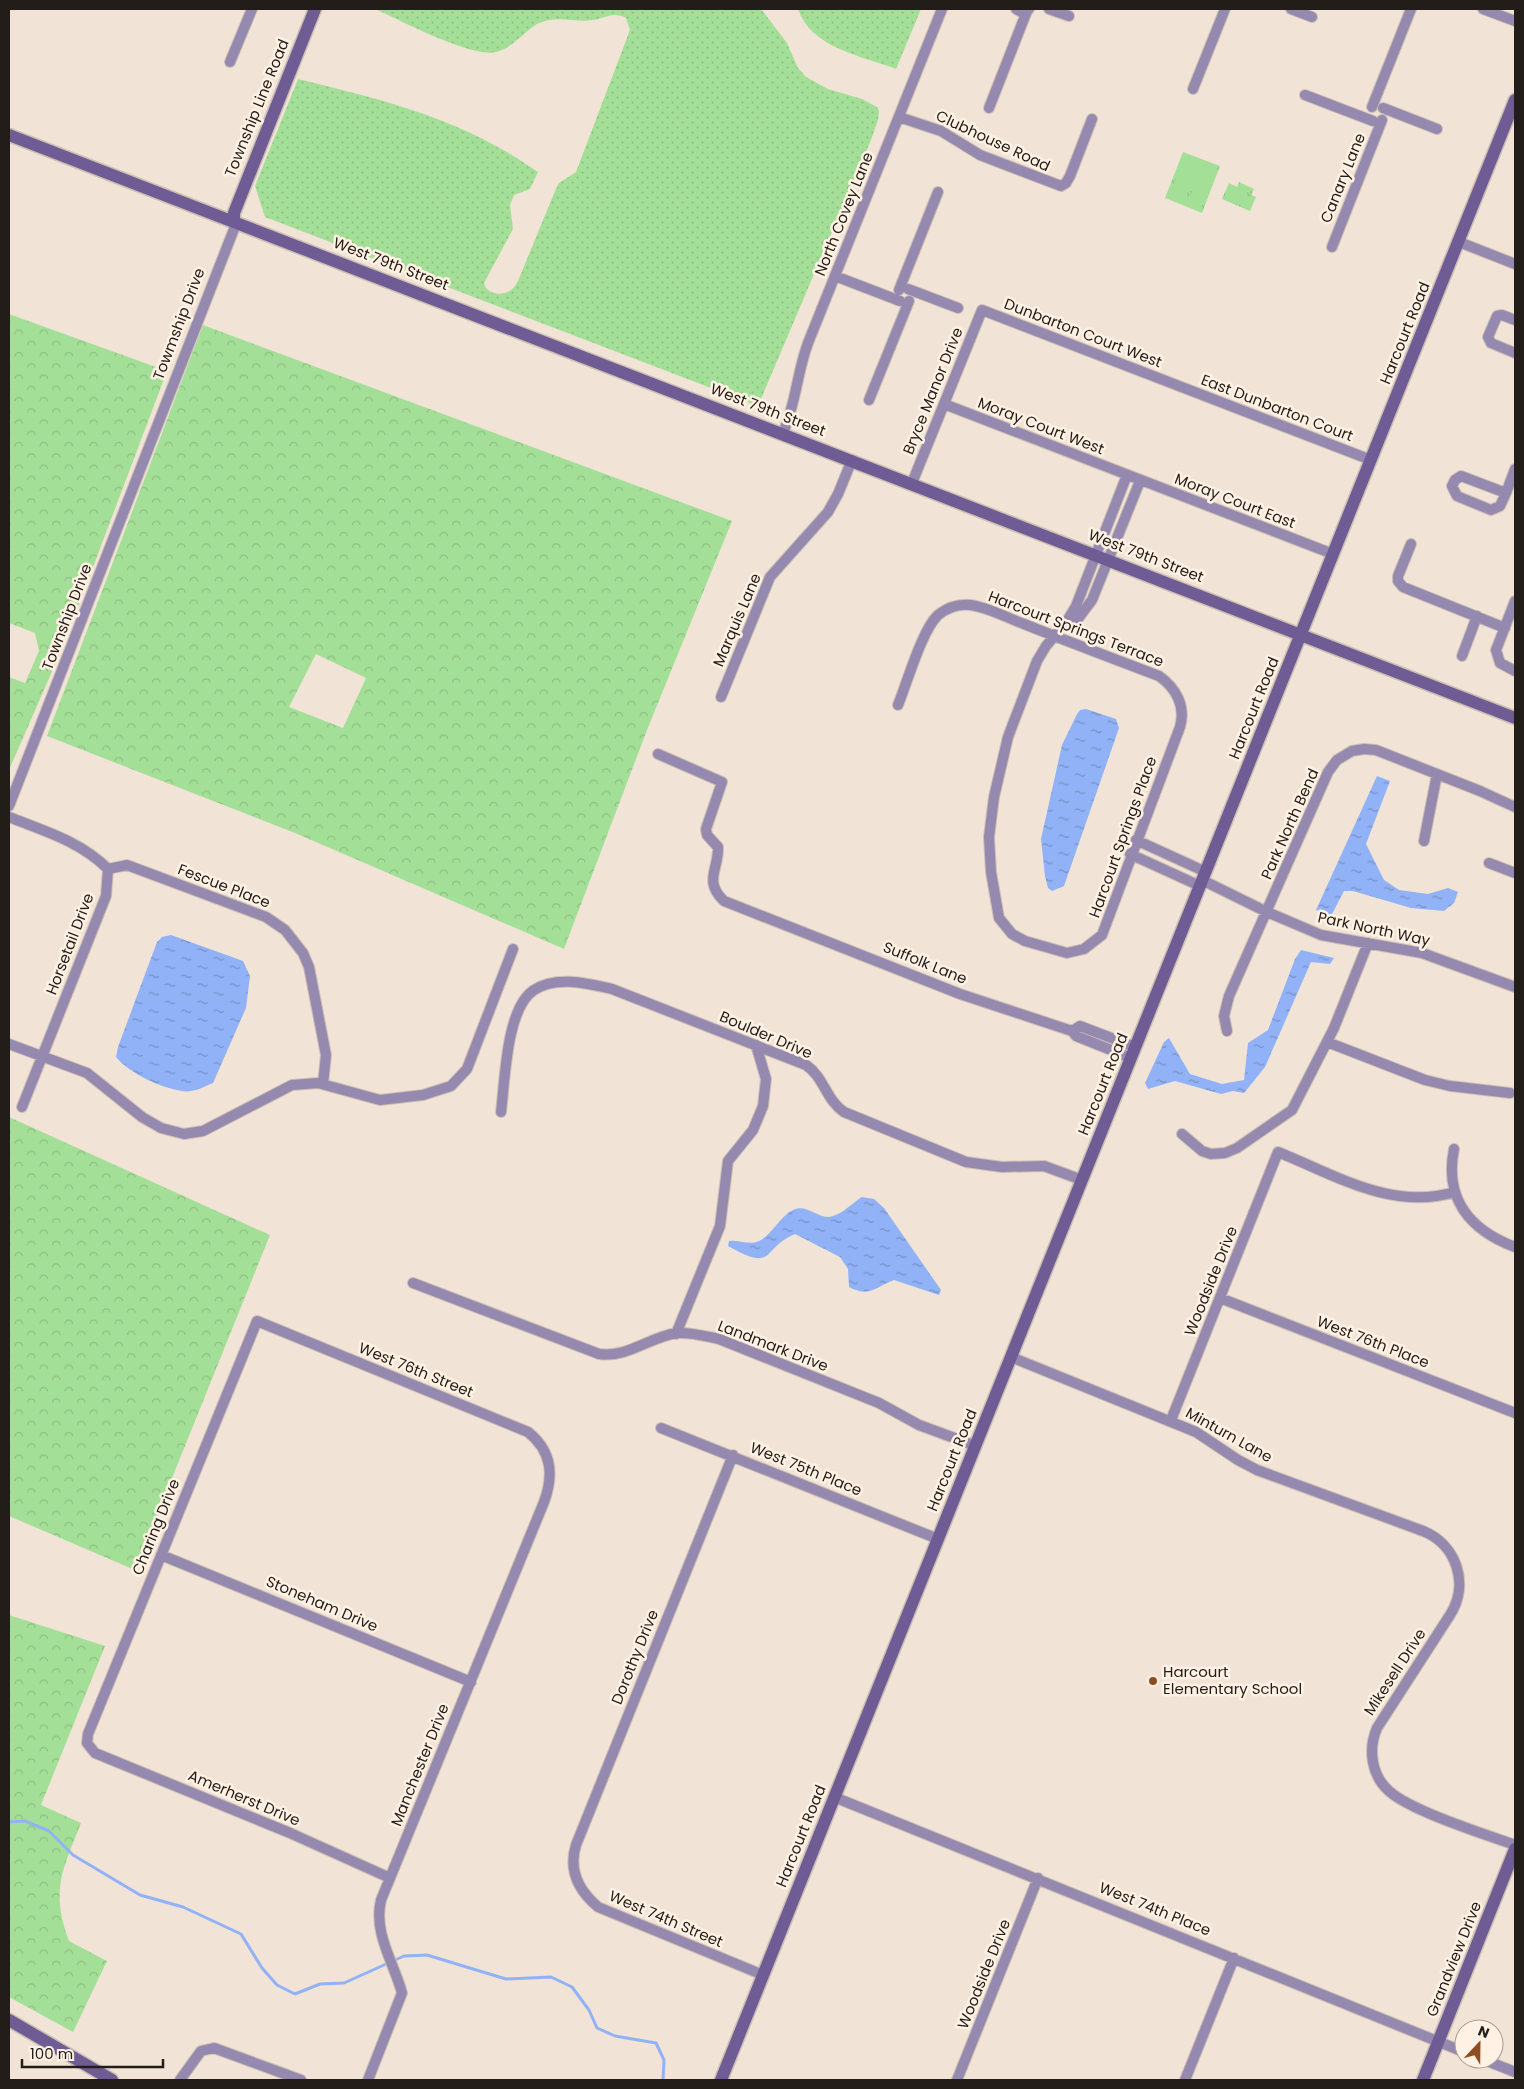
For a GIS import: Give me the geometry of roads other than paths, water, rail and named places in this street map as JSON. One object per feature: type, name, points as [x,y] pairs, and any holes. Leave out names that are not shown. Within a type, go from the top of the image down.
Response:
[{"type":"street","points":[[230,62],[252,9]]},
{"type":"street","name":"Township Line Road","points":[[234,221],[234,213],[315,9]]},
{"type":"street","name":"North Covey Lane","points":[[783,433],[793,409],[805,350],[942,9]]},
{"type":"street","points":[[1049,9],[1069,16]]},
{"type":"street","points":[[1193,89],[1225,9]]},
{"type":"street","points":[[1291,9],[1312,17]]},
{"type":"street","name":"Canary Lane","points":[[1378,120],[1368,114],[1411,9]]},
{"type":"street","points":[[1482,9],[1515,22]]},
{"type":"street","points":[[989,108],[1020,10]]},
{"type":"street","points":[[1305,95],[1378,120]]},
{"type":"street","name":"Harcourt Road","points":[[721,2080],[1515,100]]},
{"type":"street","points":[[1372,107],[1377,105],[1437,129]]},
{"type":"street","name":"Canary Lane","points":[[1332,247],[1378,120],[1385,114],[1383,108]]},
{"type":"street","name":"Clubhouse Road","points":[[899,117],[941,131],[980,155],[1056,186],[1066,183],[1092,119]]},
{"type":"street","name":"West 79th Street","points":[[9,135],[783,433],[1515,718]]},
{"type":"street","points":[[904,289],[938,192]]},
{"type":"street","name":"Towmship Drive","points":[[151,439],[234,229],[234,221]]},
{"type":"street","points":[[1459,242],[1515,264]]},
{"type":"street","points":[[835,276],[904,301]]},
{"type":"street","points":[[870,400],[904,301],[912,294],[904,289]]},
{"type":"street","points":[[904,289],[958,308]]},
{"type":"street","name":"Dunbarton Court West","points":[[982,310],[1172,384]]},
{"type":"street","name":"Bryce Manor Drive","points":[[912,483],[982,310]]},
{"type":"street","points":[[1515,320],[1502,315],[1497,316],[1488,338],[1491,343],[1515,353]]},
{"type":"street","name":"East Dunbarton Court","points":[[1172,384],[1371,460]]},
{"type":"street","name":"Moray Court West","points":[[944,404],[1127,475]]},
{"type":"street","name":"Township Drive","points":[[9,806],[151,439]]},
{"type":"street","name":"Marquis Lane","points":[[721,696],[767,582],[775,570],[828,512],[838,494],[852,460]]},
{"type":"street","points":[[1506,493],[1461,476],[1455,480],[1452,486],[1457,496],[1491,510],[1500,506],[1506,493],[1515,469]]},
{"type":"street","points":[[1067,621],[1076,606],[1127,475]]},
{"type":"street","name":"Moray Court East","points":[[1127,475],[1333,554]]},
{"type":"street","points":[[1067,621],[1077,620],[1086,611],[1109,560],[1140,481]]},
{"type":"street","points":[[1411,544],[1398,576],[1402,586],[1505,628]]},
{"type":"street","points":[[1515,601],[1496,650],[1497,657],[1504,666],[1515,671]]},
{"type":"street","name":"Harcourt Springs Terrace","points":[[898,705],[930,625],[940,614],[954,607],[979,607],[1159,676],[1170,685],[1178,698]]},
{"type":"street","points":[[1462,656],[1477,616]]},
{"type":"street","name":"Harcourt Springs Place","points":[[1067,621],[1037,660],[1008,737],[994,797],[989,841],[991,872],[1000,920],[1014,936],[1066,953],[1080,951],[1092,945],[1102,935],[1130,854],[1181,724],[1182,710],[1178,698]]},
{"type":"street","name":"Park North Bend","points":[[1227,1031],[1224,1016],[1227,1001],[1328,772],[1340,758],[1352,751],[1370,749],[1437,774],[1515,807]]},
{"type":"street","name":"Suffolk Lane","points":[[658,754],[722,782],[706,828],[718,850],[713,884],[718,895],[728,902],[960,994],[1072,1031],[1080,1026],[1133,1053]]},
{"type":"street","points":[[1424,841],[1437,774]]},
{"type":"street","points":[[9,817],[71,842],[93,854],[108,869]]},
{"type":"street","points":[[1136,840],[1203,879]]},
{"type":"street","points":[[1130,854],[1203,879]]},
{"type":"street","points":[[1490,863],[1515,873]]},
{"type":"street","name":"Fescue Place","points":[[108,869],[127,865],[266,917],[285,930],[303,953],[309,968],[326,1055],[323,1084]]},
{"type":"street","name":"Horsetail Drive","points":[[22,1106],[106,896],[108,869]]},
{"type":"street","name":"Park North Way","points":[[1203,879],[1267,912],[1321,934],[1428,955],[1515,988]]},
{"type":"street","points":[[1182,1134],[1192,1144],[1211,1154],[1225,1154],[1237,1148],[1292,1110],[1327,1042],[1368,943]]},
{"type":"street","points":[[9,1044],[86,1074],[142,1117],[161,1128],[184,1134],[203,1131],[292,1085],[323,1084],[380,1100],[423,1095],[451,1086],[467,1070],[513,949]]},
{"type":"street","name":"Boulder Drive","points":[[501,1112],[510,1035],[523,1003],[534,990],[560,982],[582,982],[604,987],[809,1067],[817,1075],[832,1102],[844,1112],[956,1159],[984,1166],[1044,1166],[1082,1180]]},
{"type":"street","points":[[1327,1042],[1425,1080],[1450,1086],[1510,1093]]},
{"type":"street","points":[[676,1334],[720,1226],[728,1161],[753,1130],[762,1110],[766,1079],[756,1045]]},
{"type":"street","points":[[1454,1149],[1452,1170],[1455,1192],[1464,1212],[1472,1222],[1490,1237],[1515,1247]]},
{"type":"street","name":"Woodside Drive","points":[[1171,1420],[1278,1152],[1391,1196],[1428,1198],[1455,1192]]},
{"type":"street","name":"Landmark Drive","points":[[414,1282],[599,1354],[620,1354],[676,1334],[698,1334],[719,1340],[879,1403],[919,1425],[976,1446]]},
{"type":"street","name":"West 76th Place","points":[[1220,1298],[1515,1413]]},
{"type":"street","name":"West 76th Street","points":[[257,1321],[528,1432],[538,1440],[546,1452],[549,1462]]},
{"type":"street","name":"Charing Drive","points":[[88,1745],[88,1734],[257,1321]]},
{"type":"street","name":"Minturn Lane","points":[[1011,1357],[1171,1420],[1196,1432],[1250,1467],[1430,1534],[1444,1544],[1453,1558]]},
{"type":"street","name":"West 75th Place","points":[[661,1428],[938,1539]]},
{"type":"street","name":"Dorothy Drive","points":[[574,1872],[576,1845],[733,1456]]},
{"type":"street","name":"Manchester Drive","points":[[368,2080],[402,1993],[399,1980],[387,1953],[378,1913],[390,1878],[544,1502],[550,1480],[549,1462]]},
{"type":"street","name":"Stoneham Drive","points":[[161,1556],[471,1682]]},
{"type":"street","name":"Mikesell Drive","points":[[1453,1558],[1460,1584],[1455,1607],[1379,1724],[1373,1740],[1372,1753],[1375,1770],[1384,1786],[1398,1798],[1515,1847]]},
{"type":"street","name":"Amerherst Drive","points":[[88,1745],[95,1753],[290,1833],[390,1878]]},
{"type":"street","name":"West 74th Place","points":[[834,1797],[1454,2048]]},
{"type":"street","name":"Grandview Drive","points":[[1423,2080],[1515,1847]]},
{"type":"street","name":"West 74th Street","points":[[574,1872],[582,1892],[598,1907],[763,1975]]},
{"type":"street","name":"Woodside Drive","points":[[957,2080],[1038,1878]]},
{"type":"street","points":[[1185,2080],[1234,1958]]},
{"type":"street","points":[[9,2020],[96,2076],[110,2080]]},
{"type":"street","points":[[180,2080],[201,2051],[214,2048],[301,2080]]},
{"type":"water","points":[[1086,709],[1116,719],[1119,728],[1064,886],[1052,891],[1048,888],[1045,876],[1041,839],[1062,745],[1077,714],[1080,710]]},
{"type":"water","points":[[1377,776],[1390,781],[1366,844],[1384,880],[1399,890],[1428,894],[1448,888],[1458,892],[1454,903],[1444,911],[1411,908],[1353,891],[1344,891],[1331,916],[1316,910]]},
{"type":"water","points":[[171,935],[243,961],[250,976],[246,1008],[213,1083],[190,1091],[174,1089],[146,1079],[129,1069],[116,1057],[157,942],[162,937]]},
{"type":"water","points":[[1301,950],[1334,958],[1330,964],[1311,962],[1265,1067],[1244,1093],[1233,1091],[1221,1094],[1175,1081],[1148,1089],[1145,1083],[1164,1042],[1169,1038],[1190,1074],[1222,1084],[1244,1080],[1248,1043],[1268,1030],[1295,959]]},
{"type":"water","points":[[862,1197],[874,1199],[884,1208],[941,1290],[939,1295],[894,1280],[872,1290],[862,1292],[856,1290],[849,1287],[848,1269],[840,1257],[795,1234],[761,1258],[754,1258],[743,1254],[728,1246],[729,1241],[751,1243],[759,1241],[788,1213],[798,1208],[828,1217],[841,1212]]},
{"type":"waterway","points":[[9,1822],[25,1821],[49,1831],[73,1855],[140,1895],[183,1907],[241,1934],[262,1968],[277,1985],[295,1994],[320,1984],[344,1983],[404,1956],[427,1955],[506,1979],[551,1977],[572,1987],[589,2010],[597,2028],[615,2036],[656,2043],[664,2060],[663,2080]]},
{"type":"place","name":"Harcourt Elementary School","points":[[1153,1681]]}]
